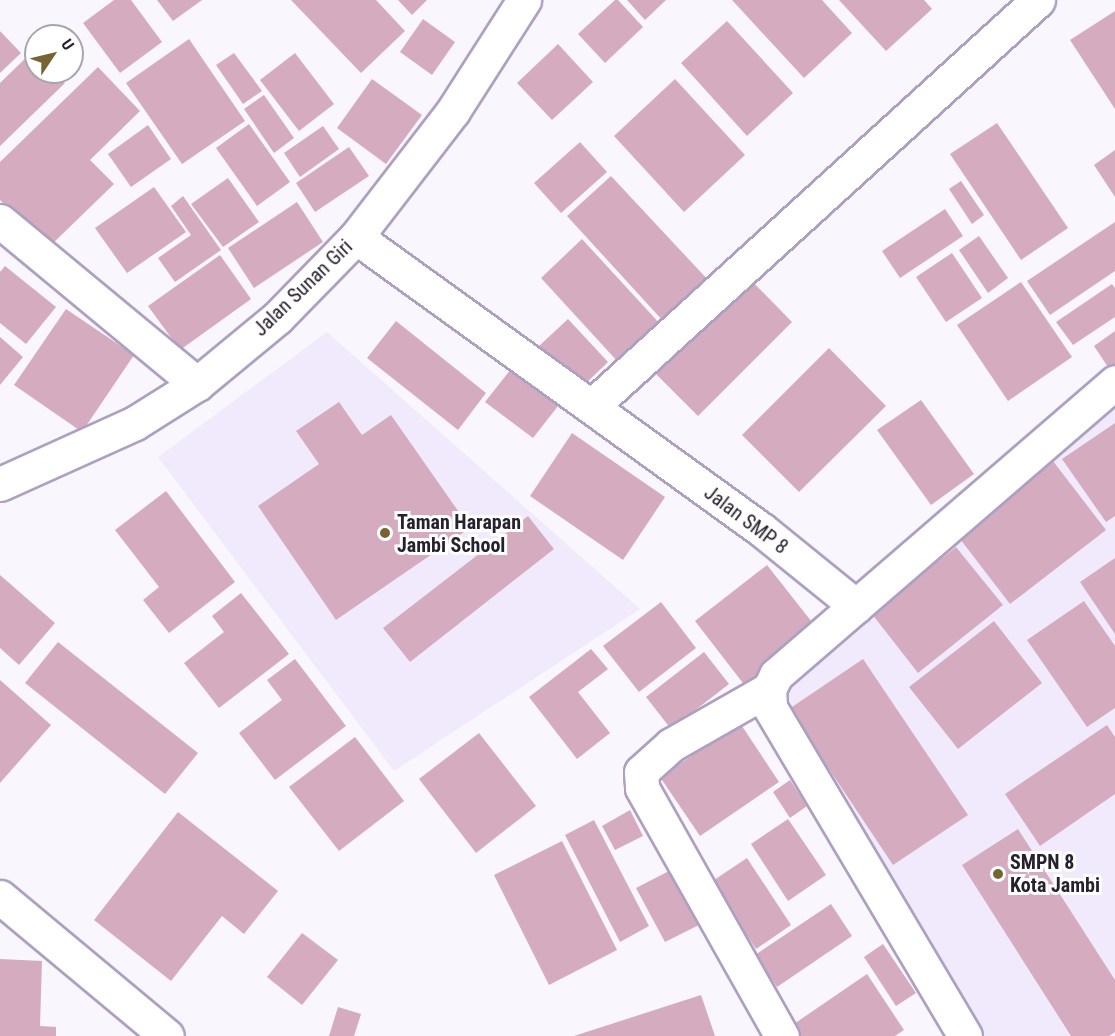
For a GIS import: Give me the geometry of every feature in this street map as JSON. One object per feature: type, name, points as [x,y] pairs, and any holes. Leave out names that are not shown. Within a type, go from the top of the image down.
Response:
[{"type":"street","name":"Jalan Sunan Giri","points":[[0,484],[135,423],[197,384],[277,318],[356,237],[453,111],[524,0]]},
{"type":"street","points":[[592,406],[1038,0]]},
{"type":"street","points":[[0,221],[197,384]]},
{"type":"street","name":"Jalan SMP 8","points":[[356,237],[762,530],[856,606]]},
{"type":"street","points":[[964,1036],[770,707],[769,689],[776,675],[1115,382]]},
{"type":"street","points":[[769,689],[671,745],[642,772],[642,788],[782,1036]]},
{"type":"street","points":[[0,897],[167,1036]]},
{"type":"shaded area","name":"Taman Harapan Jambi School","points":[[327,332],[640,609],[394,771],[158,457]]},
{"type":"shaded area","name":"SMPN 8 Kota Jambi","points":[[1115,399],[1115,1036],[977,1036],[784,712],[788,676]]},
{"type":"building","points":[[114,0],[131,0],[162,42],[120,73],[83,23]]},
{"type":"building","points":[[157,0],[202,0],[173,21]]},
{"type":"building","points":[[291,0],[376,0],[405,31],[361,73]]},
{"type":"building","points":[[398,0],[427,0],[412,15]]},
{"type":"building","points":[[615,0],[618,0],[643,27],[605,63],[578,34]]},
{"type":"building","points":[[627,0],[666,0],[645,20]]},
{"type":"building","points":[[732,0],[822,0],[852,33],[804,78]]},
{"type":"building","points":[[839,0],[924,0],[932,9],[886,51]]},
{"type":"building","points":[[1115,11],[1115,109],[1070,40]]},
{"type":"building","points":[[423,19],[455,42],[432,75],[400,52]]},
{"type":"building","points":[[727,21],[793,93],[747,136],[681,63]]},
{"type":"building","points":[[0,31],[21,53],[0,73]]},
{"type":"building","points":[[189,39],[245,121],[182,164],[126,83]]},
{"type":"building","points":[[558,44],[593,82],[552,120],[517,83]]},
{"type":"building","points":[[234,53],[262,91],[243,104],[216,65]]},
{"type":"building","points":[[295,53],[334,104],[299,131],[260,80]]},
{"type":"building","points":[[24,60],[24,84],[64,84],[0,146],[0,83]]},
{"type":"building","points":[[98,67],[140,111],[90,160],[114,184],[47,249],[0,200],[0,162],[80,84],[84,84],[84,81]]},
{"type":"building","points":[[372,79],[422,115],[386,164],[337,128]]},
{"type":"building","points":[[675,79],[745,155],[684,212],[614,136]]},
{"type":"building","points":[[264,95],[294,138],[274,153],[244,109]]},
{"type":"building","points":[[997,123],[1068,228],[1021,260],[950,154]]},
{"type":"building","points":[[249,124],[290,182],[257,206],[216,148]]},
{"type":"building","points":[[148,125],[171,159],[131,187],[108,154]]},
{"type":"building","points":[[323,126],[339,149],[300,177],[284,153]]},
{"type":"building","points":[[580,142],[607,172],[561,213],[534,183]]},
{"type":"building","points":[[349,147],[369,176],[315,212],[296,183]]},
{"type":"building","points":[[1115,150],[1115,197],[1094,165]]},
{"type":"building","points":[[611,176],[709,281],[664,322],[567,216]]},
{"type":"building","points":[[228,178],[259,222],[223,247],[191,204]]},
{"type":"building","points":[[961,181],[984,215],[972,224],[949,189]]},
{"type":"building","points":[[154,187],[186,232],[127,273],[95,228]]},
{"type":"building","points":[[183,196],[221,250],[175,282],[158,258],[191,235],[171,206]]},
{"type":"building","points":[[297,202],[323,242],[254,288],[228,248]]},
{"type":"building","points":[[945,209],[963,236],[900,278],[882,251]]},
{"type":"building","points":[[1115,222],[1115,271],[1050,315],[1027,281]]},
{"type":"building","points":[[979,236],[1008,278],[988,293],[959,250]]},
{"type":"building","points":[[582,239],[661,325],[619,363],[541,278]]},
{"type":"building","points":[[952,253],[982,298],[946,322],[916,277]]},
{"type":"building","points":[[220,255],[251,299],[180,350],[148,306]]},
{"type":"building","points":[[5,266],[56,307],[26,344],[0,323],[0,272]]},
{"type":"building","points":[[746,275],[792,322],[698,416],[651,369]]},
{"type":"building","points":[[1021,282],[1072,357],[1008,401],[957,325]]},
{"type":"building","points":[[1112,284],[1115,288],[1115,317],[1073,345],[1056,322]]},
{"type":"building","points":[[66,309],[134,355],[82,432],[14,385]]},
{"type":"building","points":[[568,319],[608,362],[579,390],[539,346]]},
{"type":"building","points":[[396,321],[486,393],[458,430],[367,358]]},
{"type":"building","points":[[1115,331],[1115,370],[1112,373],[1094,346]]},
{"type":"building","points":[[0,337],[23,357],[0,385]]},
{"type":"building","points":[[829,348],[886,406],[799,492],[742,435]]},
{"type":"building","points":[[511,369],[558,406],[533,438],[485,402]]},
{"type":"building","points":[[921,400],[974,474],[931,505],[877,430]]},
{"type":"building","points":[[339,402],[362,435],[391,415],[470,528],[336,620],[258,506],[319,464],[296,431]]},
{"type":"building","points":[[1115,423],[1115,516],[1106,522],[1062,459]]},
{"type":"building","points":[[572,433],[665,497],[623,560],[530,496]]},
{"type":"building","points":[[1053,461],[1106,530],[1010,604],[957,535]]},
{"type":"building","points":[[166,491],[235,582],[169,633],[143,600],[159,587],[115,530]]},
{"type":"building","points":[[528,516],[554,549],[410,662],[383,628]]},
{"type":"building","points":[[956,547],[1003,605],[918,673],[872,614]]},
{"type":"building","points":[[1115,558],[1115,634],[1080,582]]},
{"type":"building","points":[[767,565],[819,631],[746,687],[695,621]]},
{"type":"building","points":[[0,575],[55,623],[19,665],[0,648]]},
{"type":"building","points":[[241,593],[289,654],[219,708],[184,663],[224,632],[212,616]]},
{"type":"building","points":[[1084,601],[1115,646],[1115,708],[1087,727],[1027,640]]},
{"type":"building","points":[[661,602],[696,648],[639,692],[603,646]]},
{"type":"building","points":[[994,621],[1042,683],[958,749],[909,687]]},
{"type":"building","points":[[58,642],[198,753],[165,794],[25,683]]},
{"type":"building","points":[[591,649],[608,669],[578,692],[610,733],[577,759],[529,697]]},
{"type":"building","points":[[704,652],[729,684],[671,729],[646,697]]},
{"type":"building","points":[[295,659],[346,726],[275,780],[239,733],[282,700],[267,680]]},
{"type":"building","points":[[863,659],[968,815],[893,865],[789,709]]},
{"type":"building","points":[[0,680],[51,725],[0,783]]},
{"type":"building","points":[[740,723],[779,782],[700,836],[660,777]]},
{"type":"building","points":[[1107,725],[1115,737],[1115,794],[1040,846],[1005,794]]},
{"type":"building","points":[[479,733],[536,806],[476,853],[419,779]]},
{"type":"building","points":[[355,737],[404,801],[339,851],[289,787]]},
{"type":"building","points":[[790,780],[807,806],[790,818],[773,792]]},
{"type":"building","points":[[630,810],[643,836],[615,850],[602,826]]},
{"type":"building","points":[[178,812],[278,891],[244,934],[222,916],[171,981],[94,920]]},
{"type":"building","points":[[788,819],[826,875],[788,901],[751,844]]},
{"type":"building","points":[[594,820],[649,926],[620,942],[565,835]]},
{"type":"building","points":[[1018,829],[1115,980],[1115,1032],[1109,1036],[1071,1036],[962,865]]},
{"type":"building","points":[[562,841],[617,950],[549,985],[494,875]]},
{"type":"building","points":[[747,858],[791,925],[756,949],[711,882]]},
{"type":"building","points":[[671,870],[699,925],[665,942],[636,888]]},
{"type":"building","points":[[831,904],[852,936],[777,987],[755,955]]},
{"type":"building","points":[[302,933],[338,960],[302,1005],[267,977]]},
{"type":"building","points":[[883,944],[916,993],[896,1006],[864,957]]},
{"type":"building","points":[[0,959],[42,961],[40,1026],[56,1027],[56,1036],[0,1036]]},
{"type":"building","points":[[867,974],[904,1030],[895,1036],[794,1036],[788,1028]]},
{"type":"building","points":[[701,995],[715,1036],[574,1036]]},
{"type":"building","points":[[338,1007],[361,1014],[354,1036],[329,1036]]},
{"type":"place","name":"Taman Harapan Jambi School","points":[[385,533]]},
{"type":"place","name":"SMPN 8 Kota Jambi","points":[[998,874]]}]
